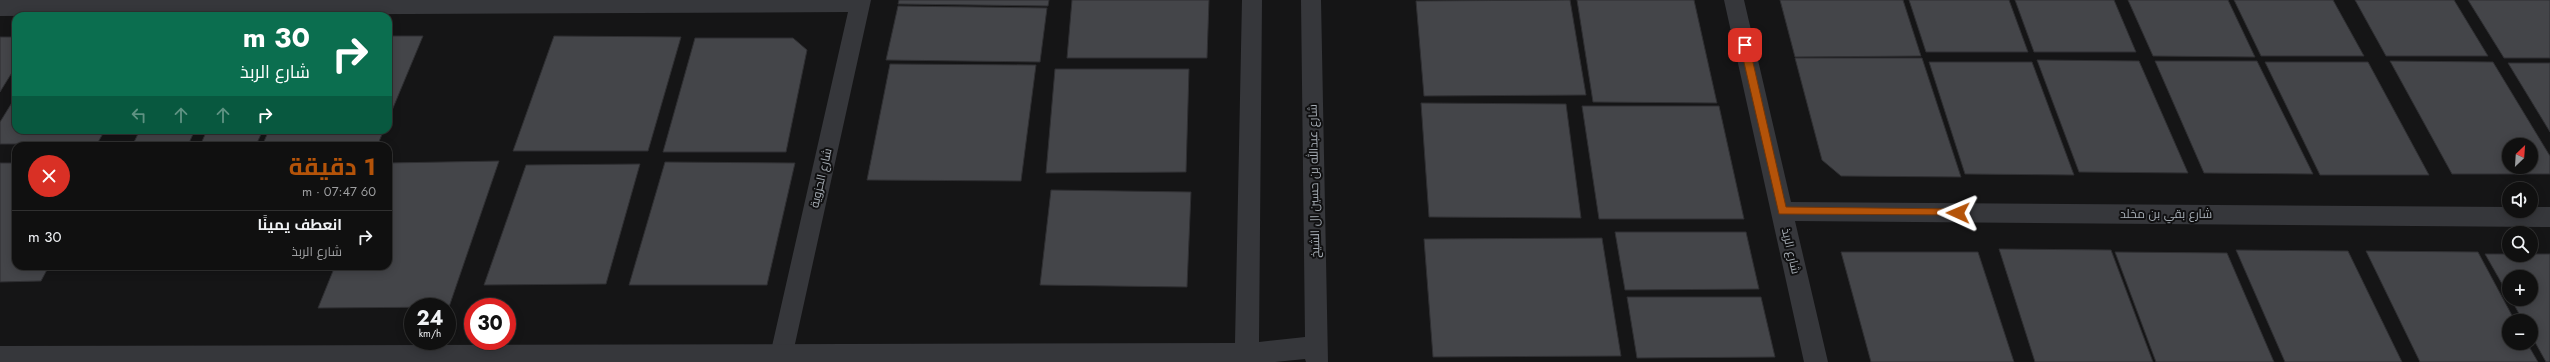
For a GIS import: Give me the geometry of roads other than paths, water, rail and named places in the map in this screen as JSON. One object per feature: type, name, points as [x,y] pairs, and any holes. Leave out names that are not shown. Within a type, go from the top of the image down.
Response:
[{"type":"street","points":[[1247,358],[1252,0]]},
{"type":"street","name":"شارع عبدالله بن حسين ال الشيخ","points":[[1311,0],[1317,354]]},
{"type":"street","name":"شارع الربذ","points":[[1734,0],[1816,362]]},
{"type":"street","points":[[0,8],[861,2]]},
{"type":"street","name":"شارع الحزوية","points":[[782,355],[861,2]]},
{"type":"street","name":"شارع بقي بن مخلد","points":[[1782,211],[2550,217]]},
{"type":"street","points":[[0,357],[782,355],[1247,358],[1317,354]]}]
